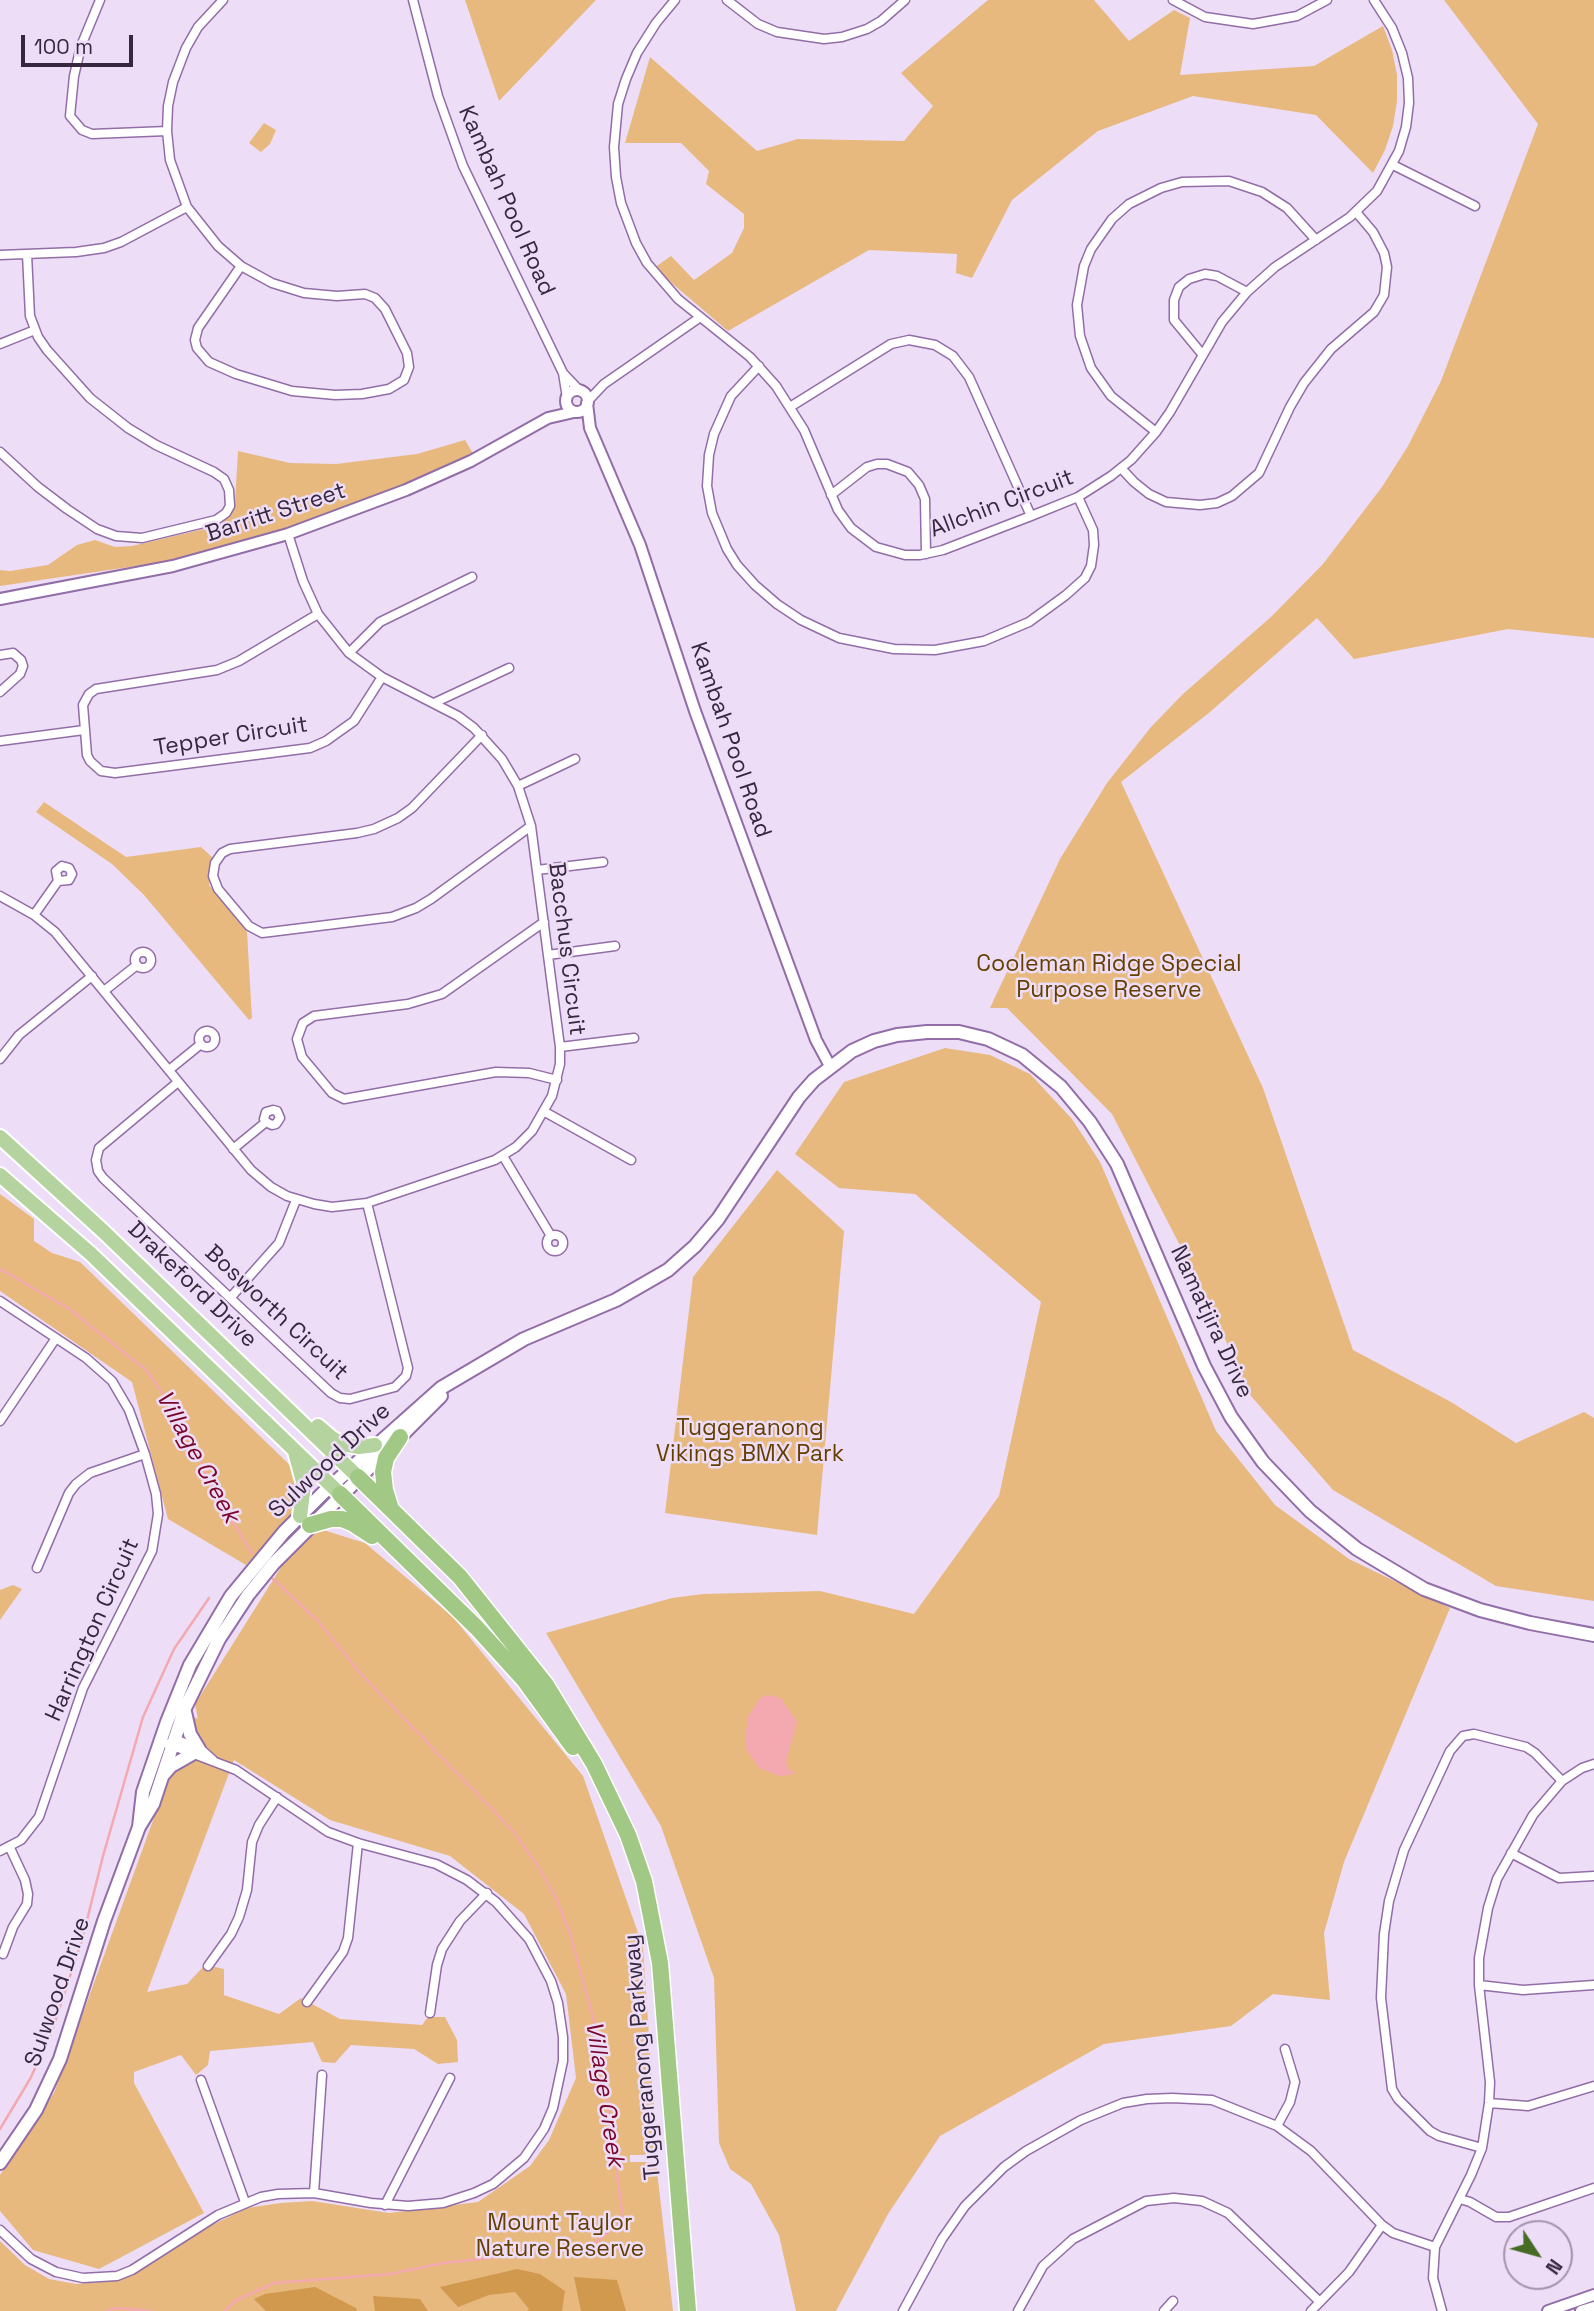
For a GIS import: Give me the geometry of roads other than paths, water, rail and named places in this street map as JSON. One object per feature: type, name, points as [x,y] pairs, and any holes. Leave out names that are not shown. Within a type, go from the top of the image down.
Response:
[{"type":"highway","name":"Drakeford Drive","points":[[5,1141],[104,1232],[354,1473]]},
{"type":"highway","name":"Drakeford Drive","points":[[0,1175],[91,1254],[336,1490]]},
{"type":"highway","points":[[281,1403],[320,1427],[337,1442],[359,1447],[375,1445]]},
{"type":"highway","points":[[393,1511],[385,1490],[383,1472],[386,1458],[400,1437]]},
{"type":"highway","points":[[295,1450],[304,1485],[305,1520],[347,1521],[401,1553]]},
{"type":"highway","name":"Tuggeranong Parkway","points":[[354,1473],[460,1577],[546,1685],[594,1764],[628,1835],[643,1881],[660,1963],[688,2311]]},
{"type":"highway","name":"Tuggeranong Parkway","points":[[336,1490],[477,1628],[542,1703],[586,1770],[607,1813],[624,1855],[645,1933],[652,1972],[678,2311]]},
{"type":"main road","name":"Namatjira Drive","points":[[830,1066],[852,1051],[874,1041],[898,1035],[959,1032],[988,1039],[1022,1055],[1042,1069],[1090,1122],[1117,1164],[1204,1366],[1231,1417],[1263,1462],[1292,1493],[1356,1549],[1424,1589],[1480,1610],[1530,1623],[1594,1634]]},
{"type":"main road","name":"Sulwood Drive","points":[[354,1473],[375,1445],[441,1388],[524,1339],[640,1288],[682,1258],[718,1219],[799,1097],[830,1066]]},
{"type":"main road","name":"Sulwood Drive","points":[[0,2164],[36,2110],[63,2050],[104,1922],[139,1827],[153,1804],[163,1775],[167,1740],[190,1665],[220,1612],[257,1563],[354,1473],[400,1437],[469,1370]]},
{"type":"main road","name":"Sulwood Drive","points":[[139,1827],[143,1792],[210,1656],[239,1608],[305,1520]]},
{"type":"main road","points":[[163,1775],[171,1766],[196,1752],[186,1723],[185,1708]]},
{"type":"street","points":[[100,0],[81,46],[74,76],[70,116],[82,130],[92,134],[167,131]]},
{"type":"street","points":[[223,0],[198,27],[181,59],[168,106],[167,131],[176,179],[187,207],[218,246],[241,266],[272,283],[293,290],[337,296],[365,294],[375,298],[385,309],[407,353],[409,368],[404,380],[389,389],[362,394],[321,394],[264,384],[209,362],[197,348],[196,332],[241,266]]},
{"type":"street","name":"Kambah Pool Road","points":[[413,0],[430,71],[455,146],[563,373],[580,391]]},
{"type":"street","name":"Allchin Circuit","points":[[675,0],[644,40],[625,79],[618,104],[615,130],[616,177],[621,203],[636,243],[664,286],[759,366],[790,407],[804,430],[842,516],[863,539],[891,552],[905,555],[926,554],[1031,516],[1078,497],[1121,468],[1156,432],[1222,322],[1247,292],[1275,267],[1356,212],[1377,191],[1393,165],[1406,127],[1409,103],[1408,78],[1402,53],[1392,27],[1374,0]]},
{"type":"street","points":[[727,0],[750,19],[776,32],[824,39],[842,37],[867,29],[881,21],[905,0]]},
{"type":"street","points":[[1173,0],[1205,17],[1253,24],[1297,16],[1327,0]]},
{"type":"street","points":[[1393,165],[1475,206]]},
{"type":"street","points":[[1156,432],[1111,396],[1091,368],[1082,347],[1077,304],[1081,275],[1090,249],[1112,219],[1129,204],[1161,187],[1182,182],[1229,181],[1262,192],[1287,208],[1316,240]]},
{"type":"street","points":[[0,255],[76,252],[104,248],[121,242],[187,207]]},
{"type":"street","points":[[1121,468],[1149,494],[1166,502],[1184,505],[1217,503],[1244,488],[1259,473],[1304,383],[1331,349],[1374,312],[1384,295],[1387,267],[1384,253],[1373,232],[1356,212]]},
{"type":"street","points":[[0,452],[67,509],[97,529],[116,536],[142,538],[216,520],[226,513],[230,506],[229,490],[224,479],[156,445],[102,408],[67,375],[35,330],[29,301],[27,254]]},
{"type":"street","points":[[1202,354],[1174,320],[1174,300],[1180,287],[1189,279],[1205,274],[1217,276],[1247,292]]},
{"type":"street","points":[[604,384],[570,393],[566,399],[568,408],[575,412],[583,410],[604,384],[699,318]]},
{"type":"street","points":[[0,344],[35,330]]},
{"type":"street","points":[[790,407],[891,344],[909,340],[935,345],[958,360],[969,377],[1031,516]]},
{"type":"street","points":[[759,366],[731,396],[714,434],[709,455],[707,486],[712,513],[719,534],[737,565],[755,585],[801,620],[839,638],[894,649],[935,650],[984,641],[1030,622],[1066,595],[1084,578],[1091,566],[1093,530],[1078,497]]},
{"type":"street","name":"Kambah Pool Road","points":[[563,373],[566,399]]},
{"type":"street","points":[[580,391],[586,396],[587,403]]},
{"type":"street","name":"Barritt Street","points":[[548,418],[566,399]]},
{"type":"street","name":"Kambah Pool Road","points":[[587,403],[590,428],[640,545],[695,711],[816,1040],[830,1066]]},
{"type":"street","name":"Kambah Pool Road","points":[[575,412],[590,428]]},
{"type":"street","name":"Barritt Street","points":[[0,599],[163,568],[288,534],[406,490],[471,460],[548,418],[575,412]]},
{"type":"street","points":[[831,495],[867,467],[877,464],[887,464],[908,472],[919,485],[925,499],[926,554]]},
{"type":"street","name":"Bacchus Circuit","points":[[0,896],[34,915],[55,932],[257,1176],[296,1200],[332,1207],[367,1203],[478,1167],[503,1156],[527,1137],[545,1112],[557,1080],[560,1047],[531,826],[518,786],[502,759],[482,735],[458,716],[382,677],[349,653],[318,614],[303,581],[288,534]]},
{"type":"street","points":[[349,653],[380,622],[472,578]]},
{"type":"street","name":"Tepper Circuit","points":[[318,614],[239,661],[217,670],[96,689],[86,697],[83,705],[84,730],[90,761],[108,774],[310,748],[341,732],[359,715],[382,677]]},
{"type":"street","points":[[0,655],[13,653],[23,666],[20,674],[0,692]]},
{"type":"street","points":[[434,703],[509,668]]},
{"type":"street","points":[[0,741],[84,730]]},
{"type":"street","points":[[482,735],[412,808],[398,818],[374,829],[356,833],[230,849],[222,853],[215,863],[213,876],[216,885],[249,926],[262,933],[392,917],[431,900],[531,826]]},
{"type":"street","points":[[518,786],[575,759]]},
{"type":"street","points":[[537,870],[603,862]]},
{"type":"street","points":[[34,915],[58,881]]},
{"type":"street","points":[[544,922],[442,994],[408,1004],[314,1016],[303,1023],[297,1039],[302,1057],[332,1093],[344,1099],[496,1072],[529,1073],[557,1080]]},
{"type":"street","points":[[548,955],[615,946]]},
{"type":"street","points":[[104,991],[137,965]]},
{"type":"street","points":[[0,1059],[19,1035],[92,976]]},
{"type":"street","points":[[560,1047],[634,1038]]},
{"type":"street","points":[[169,1070],[201,1044]]},
{"type":"street","name":"Bosworth Circuit","points":[[178,1082],[104,1142],[96,1155],[96,1163],[103,1178],[340,1398],[350,1399],[395,1387],[406,1376],[408,1359],[367,1203]]},
{"type":"street","points":[[545,1112],[631,1160]]},
{"type":"street","points":[[233,1149],[266,1122]]},
{"type":"street","points":[[503,1156],[551,1236]]},
{"type":"street","points":[[231,1297],[279,1244],[296,1200]]},
{"type":"street","name":"Harrington Circuit","points":[[0,1301],[86,1357],[112,1381],[129,1410],[145,1454],[156,1494],[158,1514],[152,1552],[83,1688],[39,1817],[26,1836],[10,1848],[0,1851]]},
{"type":"street","points":[[0,1421],[56,1338]]},
{"type":"street","points":[[37,1568],[69,1493],[76,1483],[90,1473],[145,1454]]},
{"type":"street","points":[[1482,2148],[1430,2131],[1398,2099],[1392,2089],[1381,1998],[1383,1945],[1389,1901],[1404,1850],[1450,1751],[1463,1736],[1474,1734],[1526,1747],[1562,1781]]},
{"type":"street","points":[[0,2230],[16,2247],[39,2264],[74,2277],[117,2276],[132,2270],[218,2215],[245,2202],[278,2194],[314,2193],[385,2205],[443,2203],[464,2197],[493,2183],[524,2158],[544,2129],[553,2108],[563,2061],[558,2003],[546,1970],[514,1919],[487,1894],[436,1864],[328,1832],[236,1770],[167,1740]]},
{"type":"street","points":[[1441,2311],[1433,2278],[1435,2247],[1482,2148],[1489,2103],[1490,2082],[1479,1985],[1479,1958],[1488,1908],[1497,1879],[1533,1815],[1562,1781],[1594,1764]]},
{"type":"street","points":[[208,1966],[231,1934],[239,1917],[247,1890],[252,1842],[259,1825],[277,1797]]},
{"type":"street","points":[[307,2001],[342,1952],[348,1938],[358,1843]]},
{"type":"street","points":[[3,1954],[13,1927],[27,1904],[28,1894],[25,1880],[10,1848]]},
{"type":"street","points":[[1510,1853],[1559,1878],[1594,1876]]},
{"type":"street","points":[[430,2013],[442,1949],[460,1920],[487,1894]]},
{"type":"street","points":[[1479,1985],[1523,1990],[1594,1985]]},
{"type":"street","points":[[1277,2126],[1290,2102],[1295,2082],[1285,2049]]},
{"type":"street","points":[[314,2193],[322,2075]]},
{"type":"street","points":[[385,2205],[450,2078]]},
{"type":"street","points":[[201,2080],[245,2202]]},
{"type":"street","points":[[1489,2103],[1528,2106],[1594,2086]]},
{"type":"street","points":[[903,2311],[942,2239],[965,2206],[986,2183],[1026,2151],[1081,2120],[1123,2103],[1172,2098],[1212,2100],[1277,2126],[1311,2151],[1382,2225],[1393,2233],[1435,2247]]},
{"type":"street","points":[[1460,2199],[1496,2217],[1509,2217],[1594,2188]]},
{"type":"street","points":[[1018,2311],[1043,2266],[1073,2239],[1146,2201],[1174,2198],[1202,2201],[1228,2213],[1320,2302]]},
{"type":"street","points":[[1311,2311],[1349,2272],[1382,2225]]},
{"type":"street","points":[[1581,2308],[1594,2295]]},
{"type":"street","points":[[1164,2311],[1173,2301]]},
{"type":"street","points":[[1548,2311],[1594,2306]]},
{"type":"waterway","name":"Village Creek","points":[[0,1269],[68,1308],[146,1370],[180,1418],[215,1494],[252,1553]]},
{"type":"waterway","name":"Village Creek","points":[[225,2311],[235,2301],[274,2283],[390,2274],[443,2263],[590,2247],[623,2220],[600,2043],[571,1937],[557,1900],[538,1866],[514,1832],[360,1673],[319,1622],[273,1579]]},
{"type":"waterway","points":[[0,2129],[30,2079],[51,2034],[82,1940],[143,1717],[174,1649],[209,1598]]},
{"type":"waterway","points":[[107,2311],[116,2308],[151,2311]]},
{"type":"park label","name":"Cooleman Ridge Special Purpose Reserve","points":[[1109,978]]},
{"type":"park label","name":"Tuggeranong Vikings BMX Park","points":[[750,1442]]},
{"type":"park label","name":"Mount Taylor Nature Reserve","points":[[560,2237]]}]
